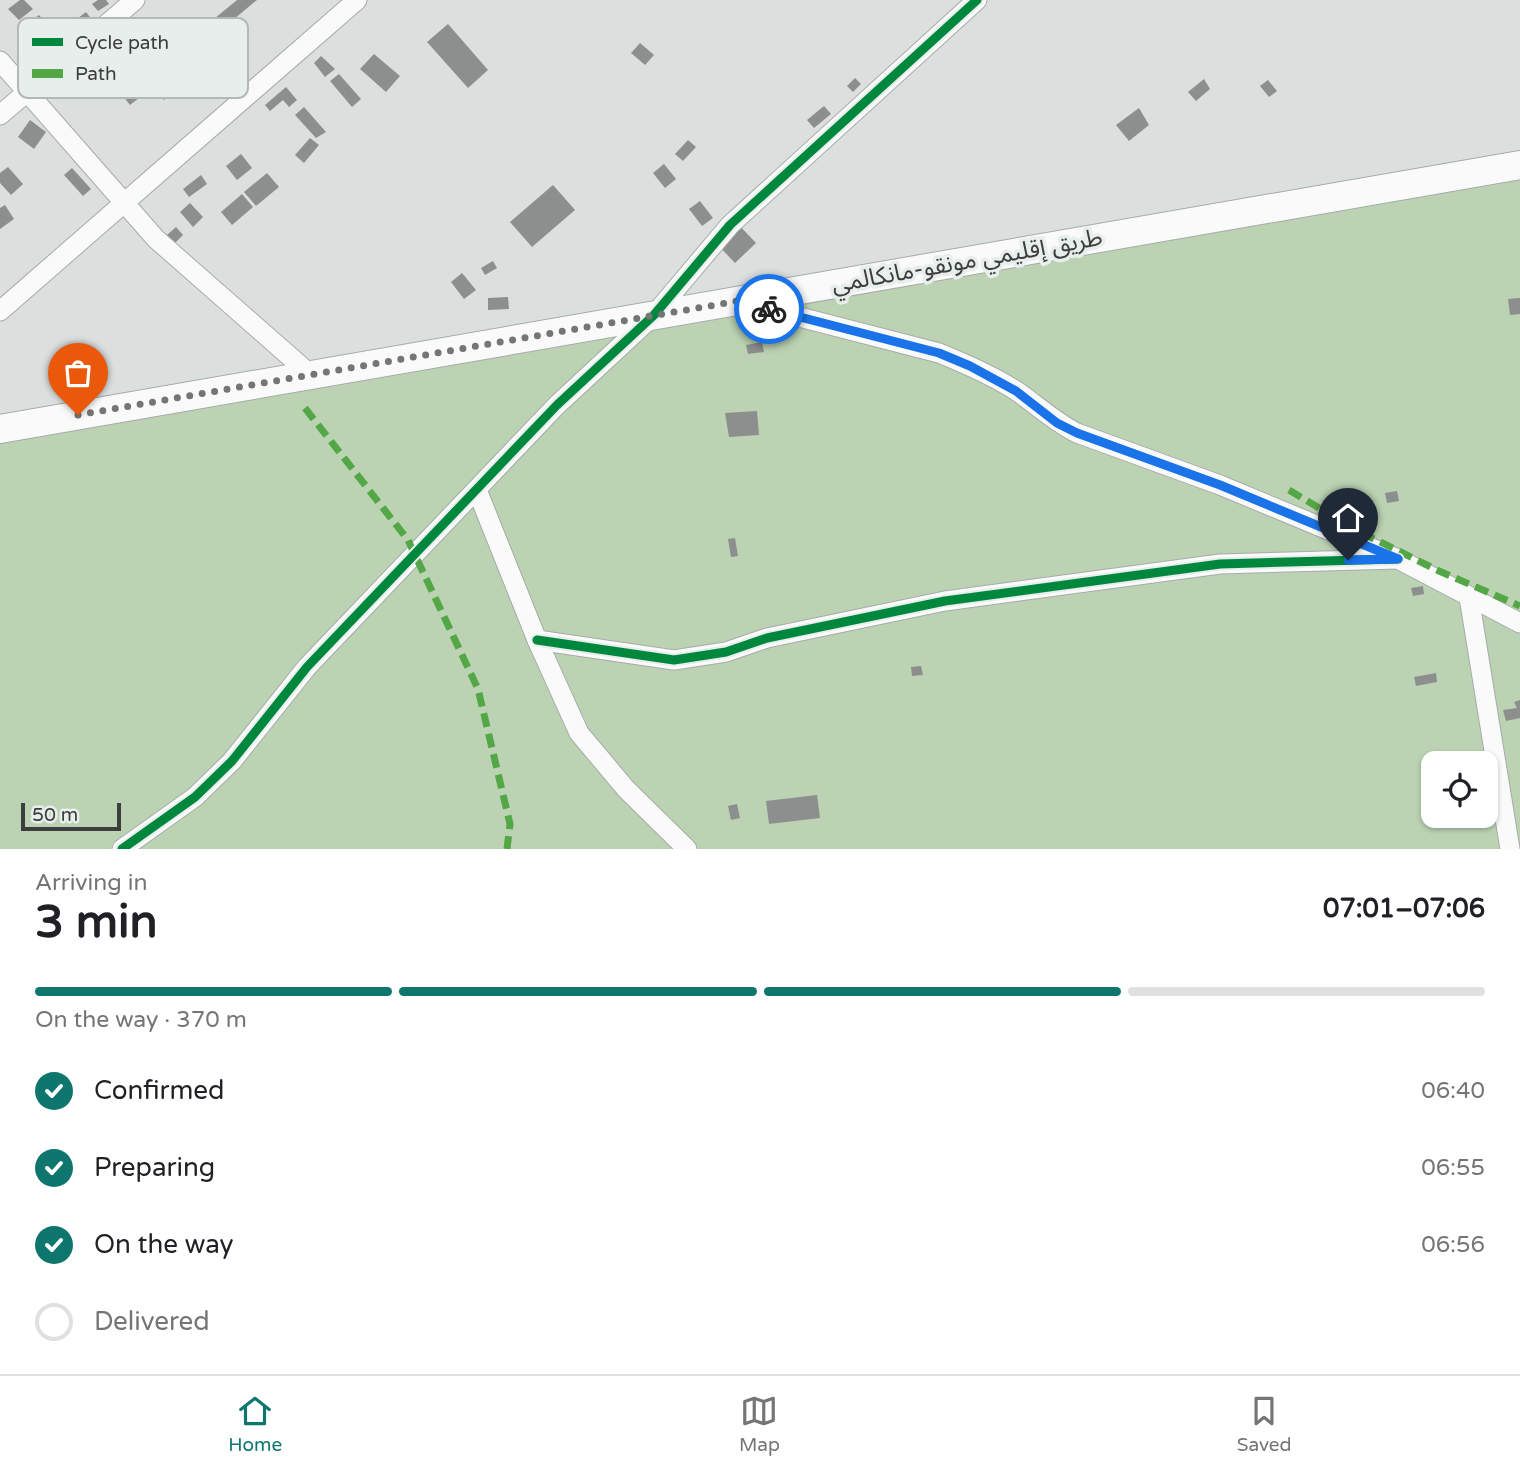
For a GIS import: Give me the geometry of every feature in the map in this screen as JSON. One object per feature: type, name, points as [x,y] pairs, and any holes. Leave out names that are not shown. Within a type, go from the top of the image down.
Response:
[{"type":"highway","name":"طريق إقليمي مونقو-مانكالمي","points":[[0,429],[1520,165]]},
{"type":"street","points":[[114,18],[135,0]]},
{"type":"street","points":[[248,94],[357,0]]},
{"type":"street","points":[[122,849],[195,797],[232,761],[307,667],[557,405],[654,315],[730,225],[977,0]]},
{"type":"street","points":[[0,61],[18,82]]},
{"type":"street","points":[[0,116],[20,98]]},
{"type":"street","points":[[32,98],[156,239],[311,375]]},
{"type":"street","points":[[0,311],[244,98]]},
{"type":"street","points":[[738,301],[939,353],[1016,391],[1057,423],[1077,433],[1220,485],[1398,559],[1520,623]]},
{"type":"street","points":[[477,490],[537,640],[579,733],[626,789],[687,849]]},
{"type":"street","points":[[537,640],[674,660],[726,652],[767,638],[945,601],[1220,564],[1398,559]]},
{"type":"street","points":[[1469,597],[1510,849]]},
{"type":"street","points":[[1499,784],[1520,786]]},
{"type":"green space","points":[[1520,165],[1520,849],[0,849],[0,429]]},
{"type":"building","points":[[24,0],[33,9],[18,19],[8,9]]},
{"type":"building","points":[[98,0],[106,0],[109,4],[98,11],[92,4]]},
{"type":"building","points":[[237,0],[257,0],[235,18],[215,18]]},
{"type":"building","points":[[86,12],[91,18],[78,18]]},
{"type":"building","points":[[448,24],[488,70],[468,88],[427,42]]},
{"type":"building","points":[[640,43],[654,55],[645,65],[631,53]]},
{"type":"building","points":[[374,54],[400,76],[386,92],[360,69]]},
{"type":"building","points":[[321,56],[335,69],[325,77],[314,63]]},
{"type":"building","points":[[339,74],[361,99],[352,107],[330,81]]},
{"type":"building","points":[[855,78],[861,84],[853,92],[847,86]]},
{"type":"building","points":[[1204,79],[1210,89],[1196,101],[1188,92]]},
{"type":"building","points":[[1268,80],[1277,91],[1269,97],[1260,86]]},
{"type":"building","points":[[286,87],[297,100],[289,107],[283,100],[270,111],[265,105]]},
{"type":"building","points":[[125,98],[139,98],[130,105]]},
{"type":"building","points":[[824,106],[831,114],[814,128],[807,120]]},
{"type":"building","points":[[304,107],[326,132],[316,138],[295,115]]},
{"type":"building","points":[[1139,108],[1149,125],[1129,141],[1116,125]]},
{"type":"building","points":[[30,120],[46,132],[34,149],[18,137]]},
{"type":"building","points":[[310,138],[319,145],[304,163],[295,155]]},
{"type":"building","points":[[688,140],[696,147],[683,161],[675,154]]},
{"type":"building","points":[[241,154],[252,168],[237,180],[226,166]]},
{"type":"building","points":[[664,164],[676,179],[665,188],[653,173]]},
{"type":"building","points":[[8,167],[23,184],[11,195],[0,183],[0,173]]},
{"type":"building","points":[[72,168],[91,189],[83,196],[64,175]]},
{"type":"building","points":[[267,173],[279,187],[256,206],[244,192]]},
{"type":"building","points":[[201,175],[207,184],[189,197],[183,189]]},
{"type":"building","points":[[553,185],[575,210],[532,247],[510,222]]},
{"type":"building","points":[[242,194],[253,207],[232,225],[221,212]]},
{"type":"building","points":[[700,201],[713,218],[702,226],[689,209]]},
{"type":"building","points":[[190,203],[203,217],[193,227],[180,212]]},
{"type":"building","points":[[5,205],[14,219],[0,229],[0,208]]},
{"type":"building","points":[[737,223],[756,243],[735,263],[715,242]]},
{"type":"building","points":[[176,227],[183,235],[175,243],[167,235]]},
{"type":"building","points":[[493,261],[497,268],[485,275],[481,268]]},
{"type":"building","points":[[462,273],[476,290],[464,299],[451,282]]},
{"type":"building","points":[[508,297],[509,309],[488,310],[488,298]]},
{"type":"building","points":[[1520,298],[1520,314],[1510,315],[1508,299]]},
{"type":"building","points":[[762,342],[764,352],[748,354],[746,345]]},
{"type":"building","points":[[757,411],[759,435],[729,437],[725,413]]},
{"type":"building","points":[[1397,491],[1399,501],[1387,503],[1385,493]]},
{"type":"building","points":[[735,538],[738,556],[731,557],[728,539]]},
{"type":"building","points":[[1423,586],[1424,594],[1413,596],[1411,588]]},
{"type":"building","points":[[921,666],[923,675],[912,676],[911,667]]},
{"type":"building","points":[[1436,673],[1437,682],[1416,686],[1414,677]]},
{"type":"building","points":[[1520,700],[1520,718],[1506,721],[1503,710],[1517,708],[1514,702]]},
{"type":"building","points":[[817,795],[820,818],[769,824],[766,801]]},
{"type":"building","points":[[737,804],[740,818],[731,820],[728,806]]},
{"type":"marked path","points":[[305,408],[408,540],[478,689],[510,824],[507,849]]},
{"type":"marked path","points":[[1289,490],[1356,530],[1439,571],[1520,606]]},
{"type":"cycle path","points":[[122,849],[195,797],[232,761],[307,667],[557,405],[654,315],[730,225],[977,0]]},
{"type":"cycle path","points":[[537,640],[674,660],[726,652],[767,638],[945,601],[1220,564],[1398,559]]},
{"type":"way so far","points":[[78,415],[738,301],[769,309]]},
{"type":"route","points":[[769,309],[939,353],[1016,391],[1057,423],[1077,433],[1220,485],[1398,559],[1348,560]]}]
